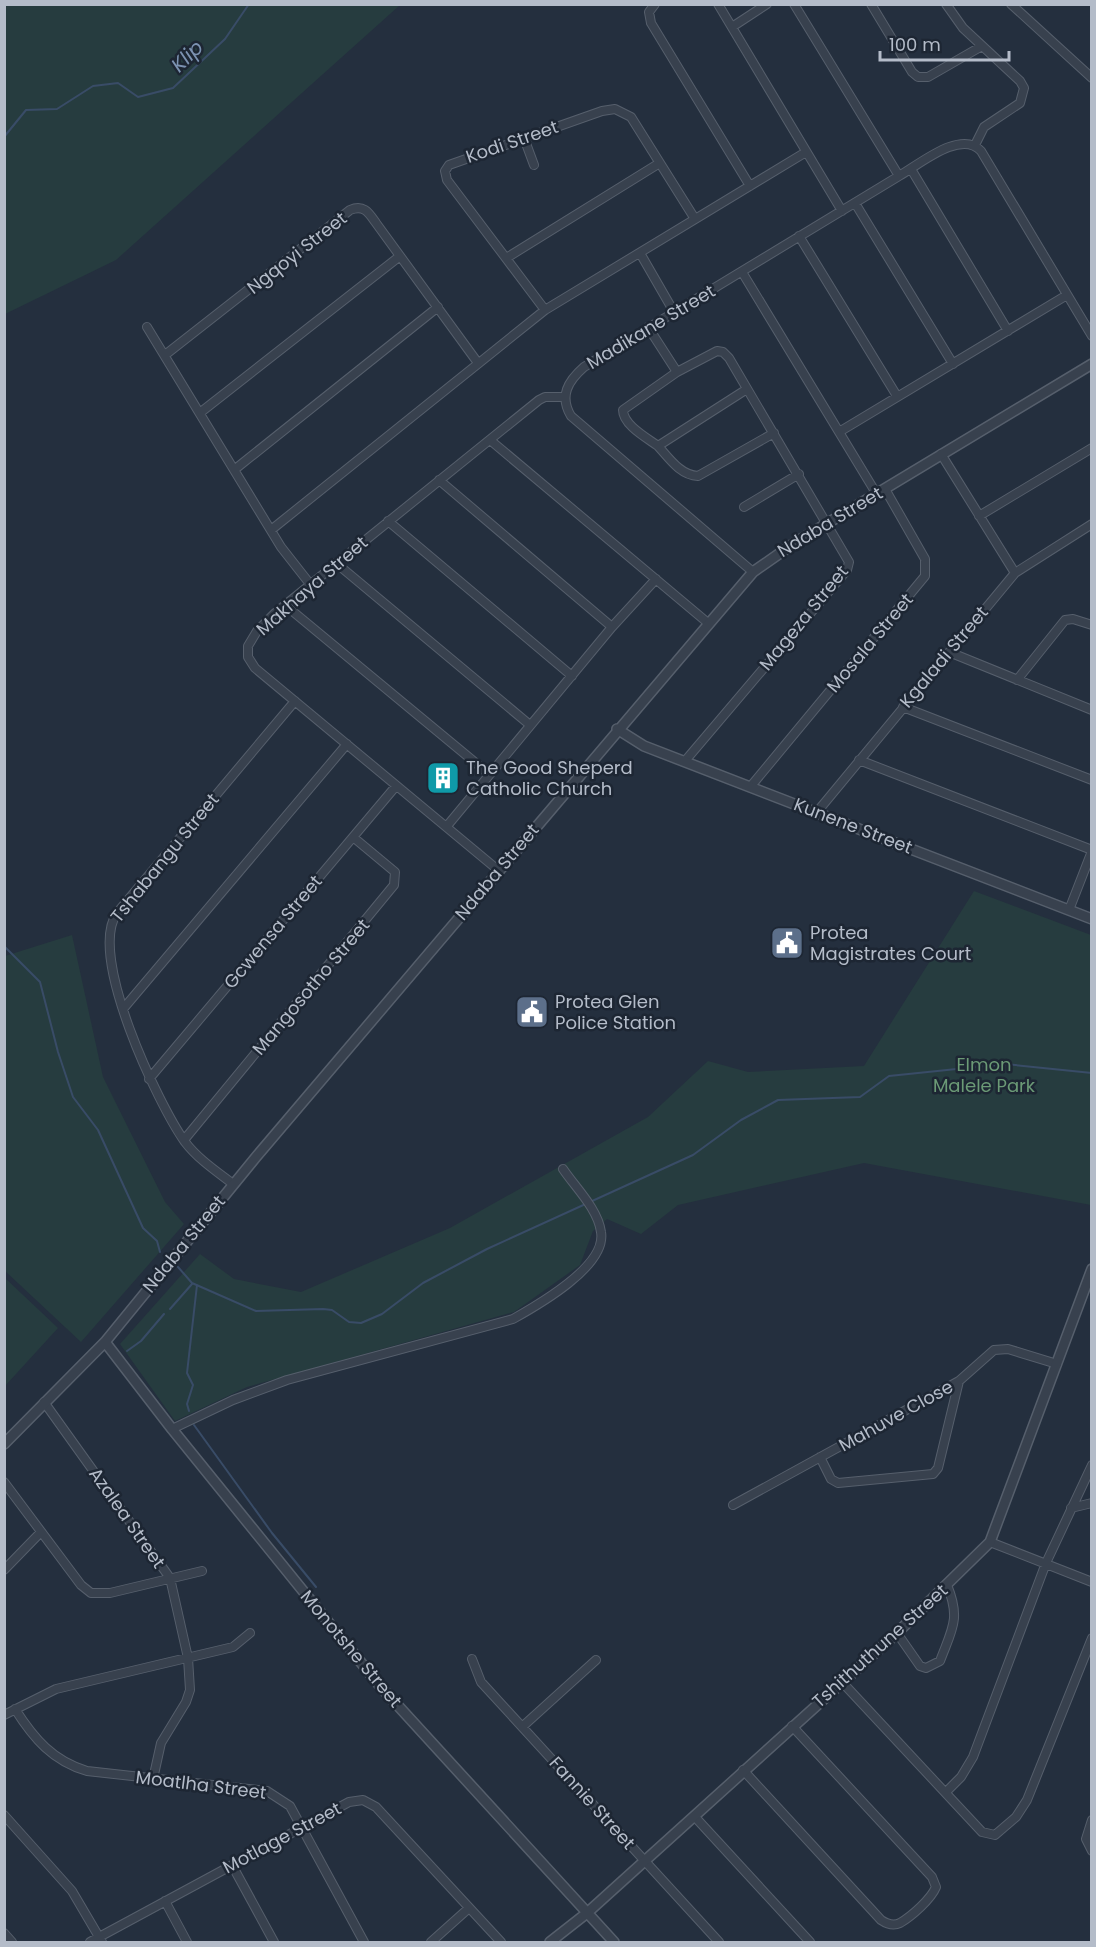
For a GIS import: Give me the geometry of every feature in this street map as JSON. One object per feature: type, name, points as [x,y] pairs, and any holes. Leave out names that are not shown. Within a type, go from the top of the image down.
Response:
[{"type":"street","points":[[656,4],[650,12],[651,23],[750,186]]},
{"type":"street","points":[[718,4],[842,211]]},
{"type":"street","points":[[732,27],[767,4]]},
{"type":"street","points":[[794,4],[899,176]]},
{"type":"street","points":[[871,4],[912,72],[920,78],[930,76],[982,46]]},
{"type":"street","points":[[946,4],[963,28],[1020,81],[1024,94],[1018,104],[984,127],[975,145],[1092,336]]},
{"type":"street","points":[[1011,4],[1092,78]]},
{"type":"street","name":"Kodi Street","points":[[545,310],[508,257],[447,180],[445,171],[451,164],[615,108],[631,117],[658,164],[695,219]]},
{"type":"street","points":[[524,138],[534,165]]},
{"type":"street","name":"Madikane Street","points":[[565,397],[570,380],[584,367],[648,327],[911,169],[958,144],[975,145]]},
{"type":"street","points":[[271,530],[545,310],[806,152]]},
{"type":"street","points":[[508,257],[658,164]]},
{"type":"street","points":[[911,169],[1008,331]]},
{"type":"street","points":[[855,203],[953,364]]},
{"type":"street","name":"Ngqoyi Street","points":[[165,355],[353,209],[366,210],[478,363]]},
{"type":"street","points":[[799,236],[897,396]]},
{"type":"street","points":[[640,253],[674,312]]},
{"type":"street","points":[[201,412],[400,255]]},
{"type":"street","name":"Mosala Street","points":[[742,272],[839,432],[925,559],[925,576],[751,786]]},
{"type":"street","points":[[839,432],[1067,295]]},
{"type":"street","points":[[234,470],[438,307]]},
{"type":"street","points":[[147,327],[271,530],[310,584]]},
{"type":"street","points":[[648,327],[677,372]]},
{"type":"street","name":"Mageza Street","points":[[686,761],[847,570],[849,562],[847,555],[827,523],[799,474],[729,358],[721,351],[677,372],[623,410],[623,415],[630,424],[689,475],[698,476],[774,433]]},
{"type":"street","name":"Ndaba Street","points":[[4,1444],[105,1342],[233,1184],[617,729],[753,572],[827,523],[1092,364]]},
{"type":"street","points":[[658,446],[747,389]]},
{"type":"street","points":[[565,397],[571,416],[753,572]]},
{"type":"street","name":"Makhaya Street","points":[[498,870],[253,666],[247,654],[249,644],[257,631],[310,584],[542,398],[565,397]]},
{"type":"street","points":[[490,440],[708,623]]},
{"type":"street","points":[[979,516],[1092,448]]},
{"type":"street","points":[[941,454],[1015,573]]},
{"type":"street","points":[[744,507],[799,474]]},
{"type":"street","points":[[439,480],[612,627]]},
{"type":"street","points":[[388,521],[572,676]]},
{"type":"street","name":"Kgaladi Street","points":[[817,812],[1015,573],[1092,524]]},
{"type":"street","points":[[336,563],[530,725]]},
{"type":"street","points":[[447,826],[612,627],[656,579]]},
{"type":"street","points":[[285,605],[489,774]]},
{"type":"street","points":[[1017,680],[1064,621],[1073,619],[1092,625]]},
{"type":"street","points":[[949,652],[1092,710]]},
{"type":"street","name":"Tshabangu Street","points":[[233,1184],[202,1161],[184,1140],[149,1079],[123,1009],[109,942],[111,922],[295,701]]},
{"type":"street","points":[[903,707],[1092,780]]},
{"type":"street","name":"Kunene Street","points":[[617,729],[632,740],[1092,919]]},
{"type":"street","points":[[123,1009],[347,744]]},
{"type":"street","points":[[859,760],[1092,850],[1069,910]]},
{"type":"street","name":"Gcwensa Street","points":[[149,1079],[396,786]]},
{"type":"street","name":"Mangosotho Street","points":[[184,1140],[394,885],[394,872],[353,837]]},
{"type":"street","points":[[172,1429],[233,1400],[287,1380],[513,1319],[572,1280],[589,1262],[601,1244],[601,1231],[594,1214],[562,1169]]},
{"type":"street","name":"Tshithuthune Street","points":[[550,1942],[587,1914],[743,1770],[897,1633],[990,1542],[1092,1269]]},
{"type":"street","name":"Monotshe Street","points":[[105,1342],[172,1429],[381,1686],[614,1942]]},
{"type":"street","name":"Mahuve Close","points":[[733,1504],[959,1381],[988,1353],[997,1349],[1008,1348],[1057,1364]]},
{"type":"street","points":[[819,1457],[831,1479],[838,1484],[933,1474],[939,1465],[959,1381]]},
{"type":"street","name":"Azalea Street","points":[[44,1402],[170,1578],[188,1658],[190,1690],[186,1702],[161,1743],[153,1779]]},
{"type":"street","points":[[946,1792],[961,1777],[973,1756],[1046,1563],[1092,1465]]},
{"type":"street","points":[[4,1482],[81,1585],[91,1593],[110,1593],[202,1571]]},
{"type":"street","points":[[1071,1508],[1092,1503]]},
{"type":"street","points":[[4,1570],[41,1532]]},
{"type":"street","points":[[990,1542],[1092,1582]]},
{"type":"street","points":[[897,1633],[920,1666],[926,1668],[940,1661],[956,1615],[955,1604],[947,1585]]},
{"type":"street","points":[[4,1715],[56,1689],[232,1647],[250,1633]]},
{"type":"street","points":[[842,1682],[982,1832],[991,1835],[999,1834],[1016,1817],[1027,1800],[1092,1638]]},
{"type":"street","name":"Fannie Street","points":[[472,1659],[482,1682],[719,1942]]},
{"type":"street","points":[[522,1727],[596,1660]]},
{"type":"street","name":"Moatlha Street","points":[[15,1709],[32,1735],[59,1760],[73,1767],[153,1779],[267,1791],[290,1806],[364,1942]]},
{"type":"street","points":[[743,1770],[886,1923],[900,1923],[929,1897],[936,1887],[932,1878],[792,1726]]},
{"type":"street","name":"Motlage Street","points":[[90,1942],[101,1940],[165,1901],[349,1802],[363,1800],[371,1803],[501,1942]]},
{"type":"street","points":[[4,1815],[72,1891],[101,1940]]},
{"type":"street","points":[[695,1816],[810,1942]]},
{"type":"street","points":[[1092,1820],[1086,1839],[1092,1851]]},
{"type":"street","points":[[232,1865],[274,1942]]},
{"type":"street","points":[[165,1901],[188,1942]]},
{"type":"street","points":[[431,1942],[469,1908]]},
{"type":"street","points":[[4,1933],[12,1942]]},
{"type":"green space","points":[[5,4],[400,5],[116,260],[5,314]]},
{"type":"green space","name":"Elmon Malele Park","points":[[974,891],[1091,935],[1091,1205],[864,1163],[678,1205],[641,1234],[607,1219],[593,1231],[580,1265],[514,1312],[247,1387],[175,1421],[120,1344],[200,1254],[234,1279],[301,1292],[450,1228],[648,1117],[708,1061],[748,1072],[864,1066]]},
{"type":"green space","points":[[72,935],[103,1077],[165,1202],[184,1224],[81,1342],[4,1270],[5,956]]},
{"type":"green space","points":[[5,1278],[58,1328],[4,1386]]},
{"type":"waterway","name":"Klip","points":[[4,137],[26,110],[57,109],[93,86],[118,83],[138,97],[173,88],[225,39],[249,4]]},
{"type":"waterway","points":[[4,946],[40,982],[58,1052],[73,1097],[98,1130],[143,1228],[157,1241],[160,1252]]},
{"type":"waterway","points":[[178,1267],[192,1283],[256,1311],[332,1310],[349,1322],[361,1323],[382,1314],[423,1283],[487,1249],[693,1155],[741,1120],[778,1100],[860,1097],[889,1076],[1005,1064],[1092,1073]]},
{"type":"waterway","points":[[170,1309],[192,1284]]},
{"type":"waterway","points":[[189,1411],[187,1404],[193,1385],[187,1373],[197,1285]]},
{"type":"waterway","points":[[127,1351],[141,1341],[164,1314]]},
{"type":"waterway","points":[[194,1425],[272,1533],[316,1587]]},
{"type":"place","name":"The Good Sheperd Catholic Church","points":[[443,778]]},
{"type":"place","name":"Protea Magistrates Court","points":[[787,943]]},
{"type":"place","name":"Protea Glen Police Station","points":[[532,1012]]}]
